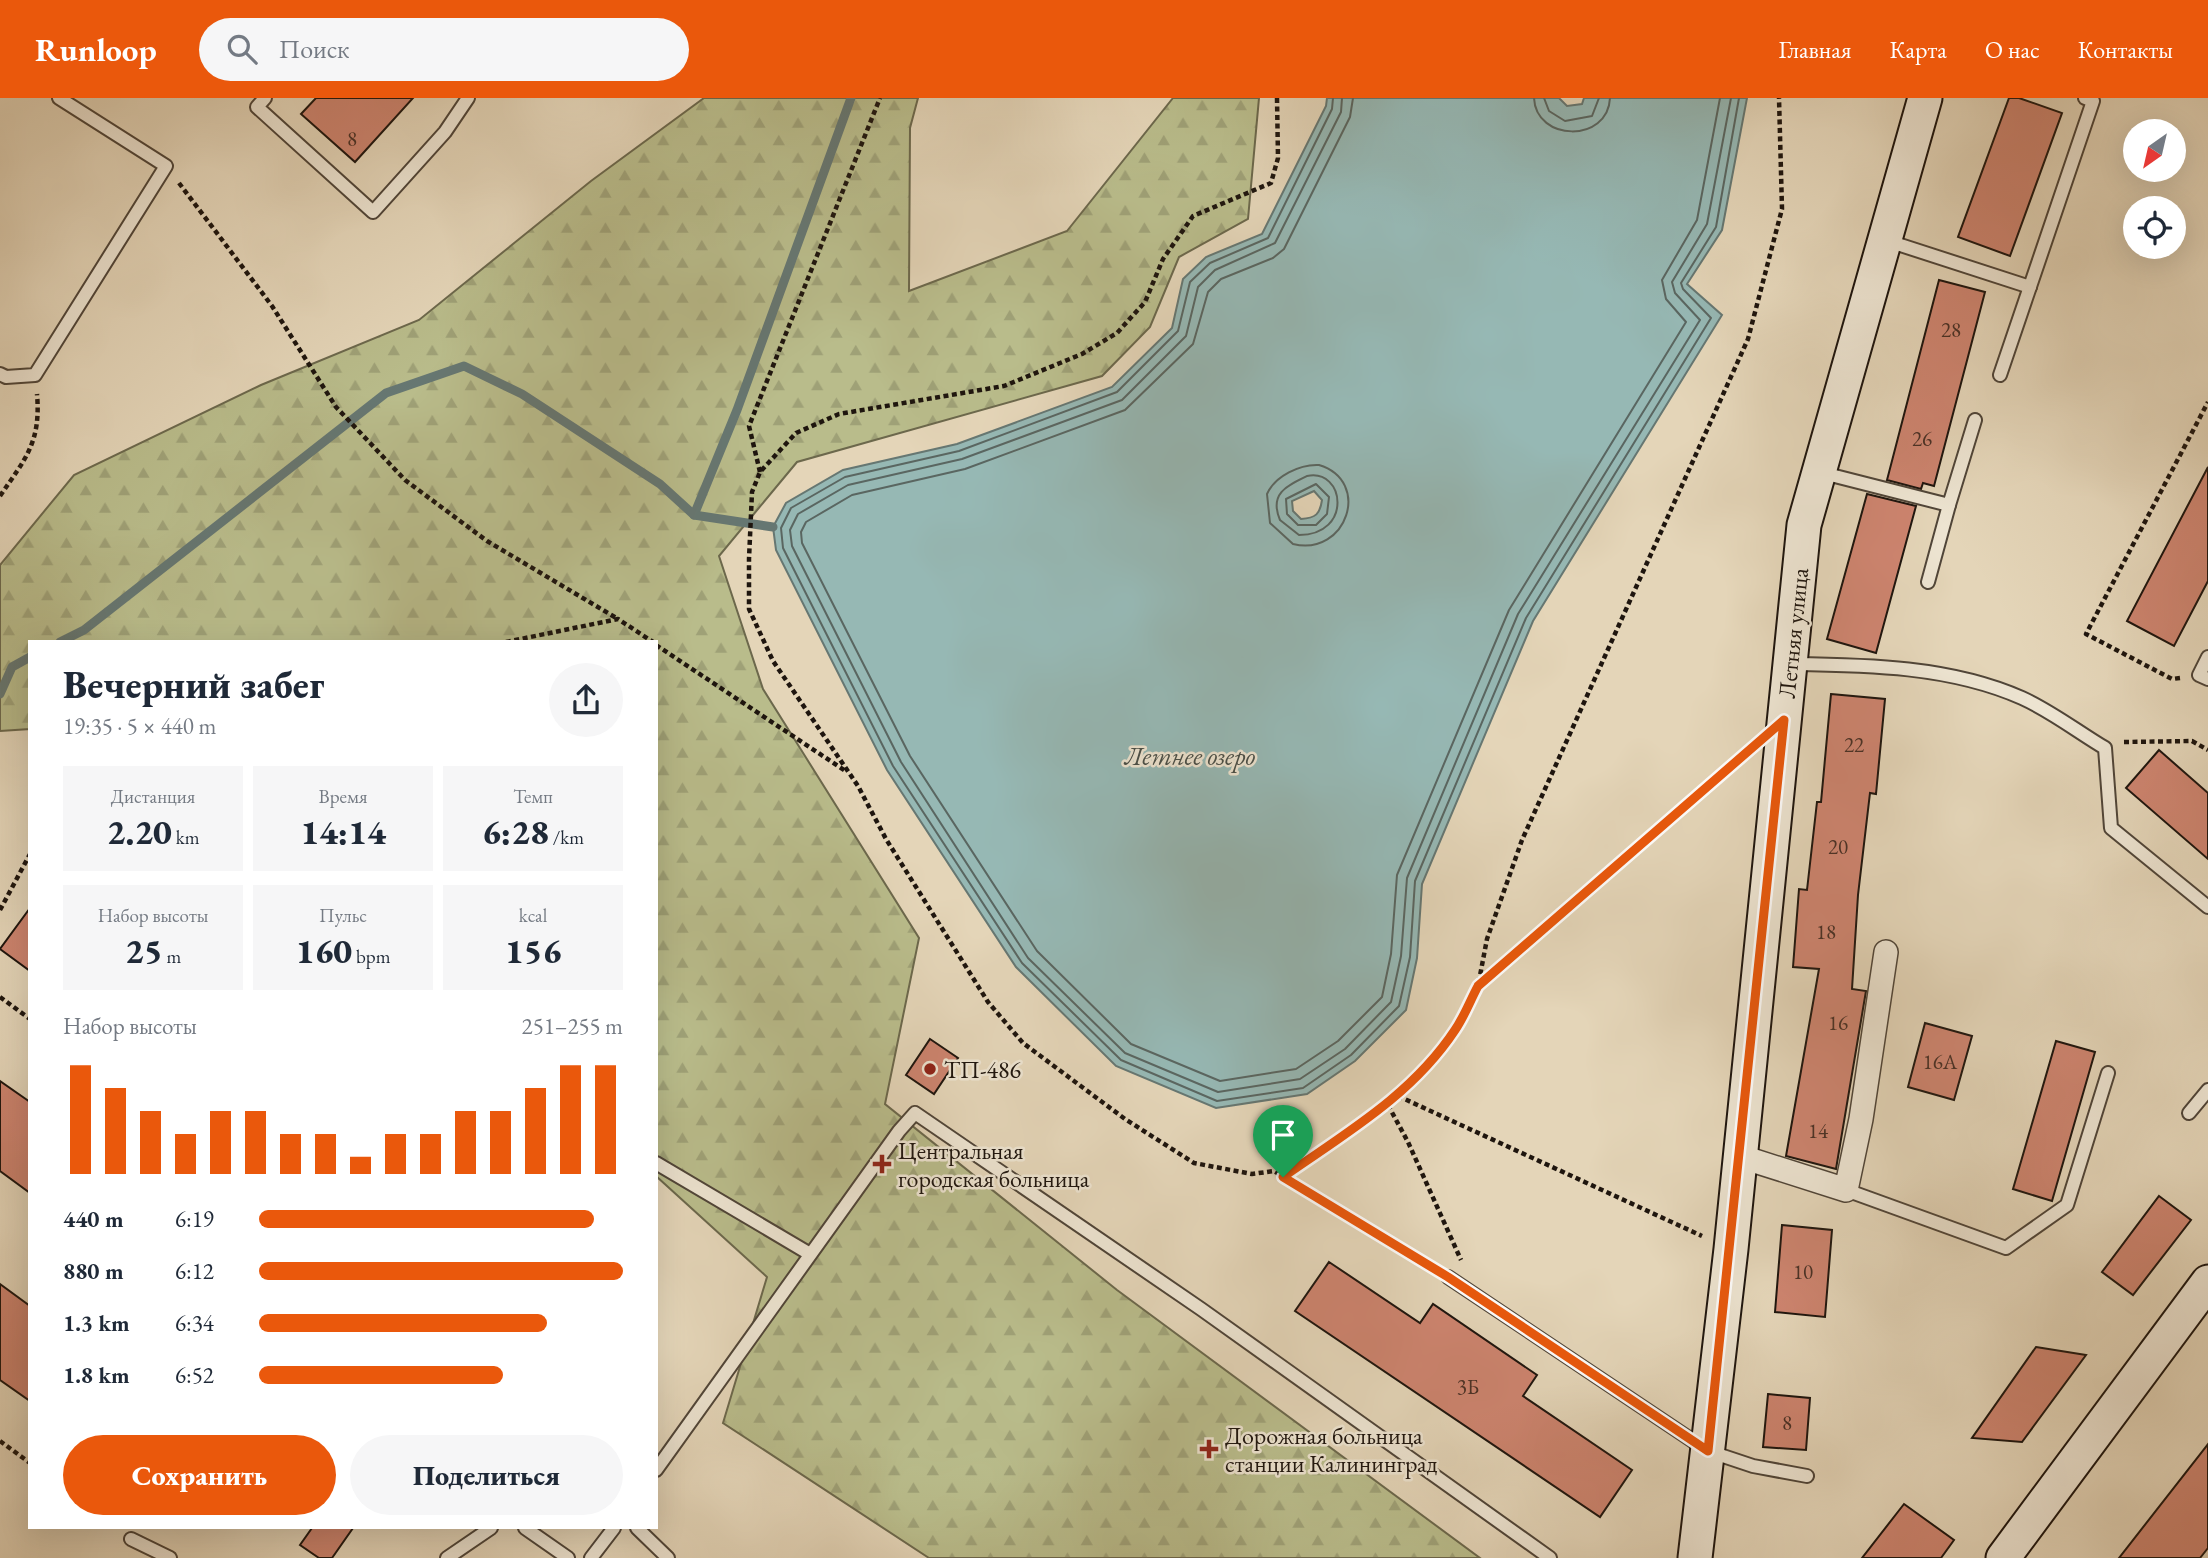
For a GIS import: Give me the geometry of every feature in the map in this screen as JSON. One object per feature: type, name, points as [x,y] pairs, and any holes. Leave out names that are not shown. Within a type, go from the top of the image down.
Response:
[{"type":"street","name":"Летняя улица","points":[[1695,1558],[1731,1249],[1804,524],[1925,98]]},
{"type":"street","points":[[1739,1156],[1846,1190],[1861,1119],[1886,952]]},
{"type":"street","points":[[2003,1558],[2208,1283]]},
{"type":"lane","points":[[0,374],[6,377],[35,375],[166,166],[59,98]]},
{"type":"lane","points":[[265,98],[257,107],[373,212],[445,132],[468,98]]},
{"type":"lane","points":[[2000,375],[2093,101],[2085,98]]},
{"type":"lane","points":[[1885,240],[2030,287]]},
{"type":"lane","points":[[1928,582],[1975,420]]},
{"type":"lane","points":[[1819,472],[1950,505]]},
{"type":"lane","points":[[2203,677],[2208,657]]},
{"type":"lane","points":[[1790,664],[1870,665],[1940,674],[2022,698],[2105,748],[2111,828],[2208,907]]},
{"type":"lane","points":[[1846,1190],[2006,1248],[2067,1205],[2108,1073]]},
{"type":"lane","points":[[2189,1113],[2208,1090]]},
{"type":"lane","points":[[661,1453],[915,1113],[1201,1309],[1550,1558]]},
{"type":"lane","points":[[658,1164],[810,1254]]},
{"type":"lane","points":[[1448,1277],[1708,1451],[1753,1466],[1807,1475]]},
{"type":"lane","points":[[447,1558],[490,1529]]},
{"type":"lane","points":[[525,1529],[568,1558]]},
{"type":"lane","points":[[591,1558],[613,1529]]},
{"type":"lane","points":[[638,1529],[668,1558]]},
{"type":"lane","points":[[131,1539],[170,1558]]},
{"type":"path","points":[[760,472],[749,426],[880,98]]},
{"type":"path","points":[[1277,98],[1278,158],[1271,183],[1193,216],[1163,259],[1145,302],[1117,332],[1082,354],[1004,386],[839,414],[796,433],[760,472],[752,492],[749,608],[773,661],[850,775],[944,935],[988,1002],[1023,1043],[1125,1119],[1194,1163],[1252,1174],[1274,1171],[1448,1277],[1462,1261],[1408,1142],[1388,1105]]},
{"type":"path","points":[[1283,1177],[1398,1096],[1455,1030],[1478,986],[1487,939],[1522,840],[1748,339],[1782,209],[1779,98]]},
{"type":"path","points":[[166,166],[272,306],[336,407],[405,480],[487,541],[650,640]]},
{"type":"path","points":[[0,496],[34,446],[38,412],[35,375]]},
{"type":"path","points":[[2203,677],[2172,679],[2086,634],[2208,402]]},
{"type":"path","points":[[516,640],[618,619]]},
{"type":"path","points":[[658,646],[850,775]]},
{"type":"path","points":[[1478,986],[1784,720]]},
{"type":"path","points":[[2095,742],[2192,741],[2208,750]]},
{"type":"path","points":[[0,910],[28,858]]},
{"type":"path","points":[[0,997],[28,1018]]},
{"type":"path","points":[[1398,1096],[1731,1249]]},
{"type":"path","points":[[0,1441],[28,1462]]},
{"type":"green space","points":[[704,98],[918,98],[910,128],[909,291],[1067,231],[1173,98],[1259,98],[1248,219],[1179,257],[1150,327],[1102,376],[797,462],[719,556],[763,689],[919,938],[885,1104],[1117,1290],[1480,1558],[929,1558],[723,1423],[767,1277],[658,1178],[658,640],[28,640],[28,729],[0,731],[0,565],[74,475],[261,385],[419,320],[591,181]]},
{"type":"water","name":"Летнее озеро","points":[[1327,98],[1559,98],[1567,106],[1582,104],[1584,98],[1747,98],[1722,230],[1687,284],[1722,315],[1533,621],[1422,884],[1417,958],[1406,1010],[1355,1061],[1307,1094],[1216,1108],[1116,1066],[1016,967],[887,770],[776,550],[773,527],[786,503],[843,470],[957,444],[1112,387],[1172,328],[1183,279],[1206,257],[1262,234],[1326,106]],"holes":[[[1314,491],[1322,500],[1320,509],[1310,518],[1301,519],[1293,511],[1292,501]]]},
{"type":"building","points":[[316,98],[413,98],[355,162],[301,114]]},
{"type":"building","points":[[2009,98],[2019,98],[2062,113],[2010,256],[1958,237]]},
{"type":"building","points":[[1939,280],[1985,292],[1934,486],[1923,483],[1921,489],[1887,480]]},
{"type":"building","points":[[2208,467],[2208,581],[2174,646],[2127,621]]},
{"type":"building","points":[[1867,494],[1916,506],[1876,653],[1827,639]]},
{"type":"building","points":[[1831,694],[1885,699],[1876,794],[1870,793],[1858,895],[1852,989],[1866,991],[1836,1169],[1786,1156],[1819,969],[1793,967],[1799,889],[1807,890],[1817,802],[1821,802]]},
{"type":"building","points":[[2159,750],[2208,793],[2208,859],[2126,788]]},
{"type":"building","points":[[28,911],[28,970],[0,949]]},
{"type":"building","points":[[1925,1023],[1972,1036],[1954,1100],[1908,1087]]},
{"type":"building","name":"ТП-486","points":[[930,1039],[958,1058],[934,1094],[906,1075]]},
{"type":"building","points":[[2056,1041],[2095,1052],[2052,1201],[2013,1189]]},
{"type":"building","points":[[0,1081],[28,1101],[28,1192],[0,1171]]},
{"type":"building","points":[[2159,1196],[2191,1220],[2133,1295],[2102,1272]]},
{"type":"building","points":[[1782,1225],[1832,1230],[1825,1317],[1775,1312]]},
{"type":"building","points":[[1329,1262],[1420,1323],[1433,1304],[1537,1375],[1523,1396],[1632,1470],[1600,1517],[1295,1311]]},
{"type":"building","points":[[0,1284],[28,1305],[28,1400],[0,1380]]},
{"type":"building","points":[[2036,1347],[2086,1355],[2022,1442],[1972,1438]]},
{"type":"building","points":[[1768,1394],[1810,1398],[1806,1450],[1763,1447]]},
{"type":"building","points":[[2208,1444],[2208,1548],[2200,1558],[2119,1558]]},
{"type":"building","points":[[1904,1504],[1954,1540],[1941,1558],[1862,1558]]},
{"type":"building","points":[[311,1529],[352,1529],[332,1558],[319,1558],[300,1545]]},
{"type":"waterway","points":[[694,515],[737,410],[851,98]]},
{"type":"waterway","points":[[64,640],[84,630],[386,393],[464,366],[522,394],[660,484],[694,515],[773,527]]},
{"type":"waterway","points":[[0,694],[12,667],[28,658]]},
{"type":"place","name":"ТП-486","points":[[930,1069]]},
{"type":"place","name":"Центральная городская больница","points":[[882,1164]]},
{"type":"place","name":"Дорожная больница станции Калининград","points":[[1209,1449]]},
{"type":"route","points":[[1784,720],[1708,1451],[1448,1277],[1283,1177],[1388,1105],[1414,1080],[1455,1030],[1478,986],[1784,720]]}]
